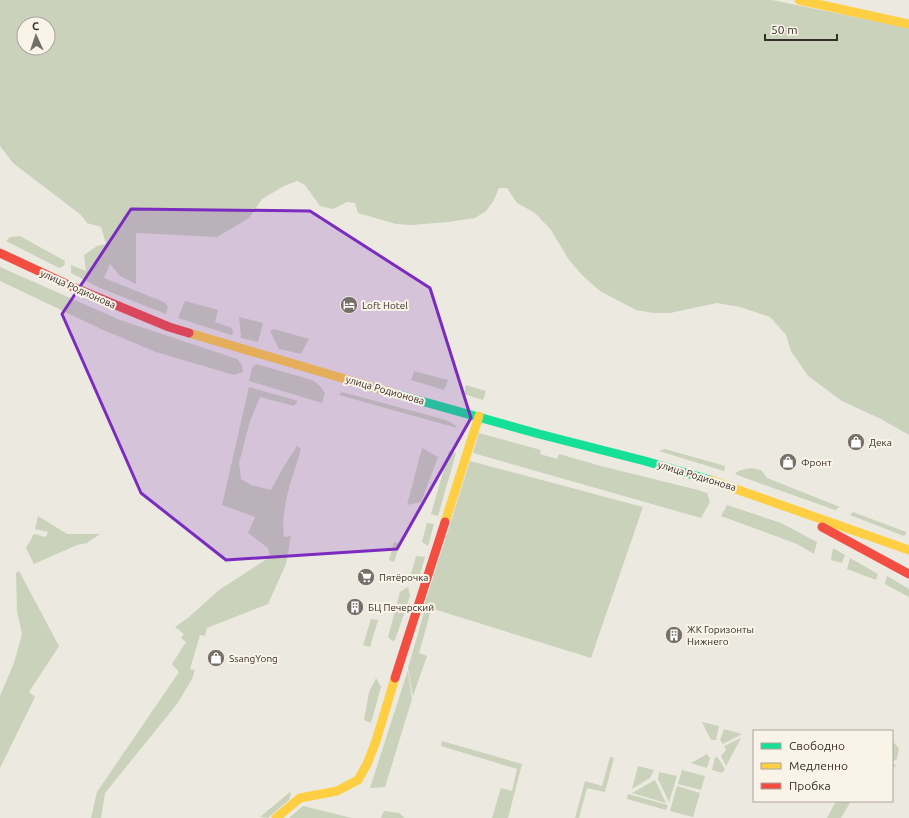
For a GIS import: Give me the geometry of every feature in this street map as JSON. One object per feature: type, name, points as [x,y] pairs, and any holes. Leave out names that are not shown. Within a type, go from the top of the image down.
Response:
[{"type":"main road","points":[[799,0],[909,24]]},
{"type":"main road","name":"улица Родионова","points":[[0,253],[75,288],[169,327],[261,355],[539,434],[652,463],[724,484],[909,550]]},
{"type":"main road","points":[[276,818],[300,798],[337,791],[358,780],[367,764],[376,741],[478,416]]},
{"type":"main road","name":"улица Родионова","points":[[779,503],[909,574]]},
{"type":"highlighted area","points":[[131,209],[310,211],[430,288],[471,418],[397,549],[226,560],[141,493],[62,314]]},
{"type":"green space","points":[[0,0],[772,0],[909,28],[909,435],[881,419],[842,401],[808,376],[791,351],[786,335],[770,317],[740,307],[717,303],[670,313],[653,313],[636,310],[600,291],[582,275],[569,260],[551,230],[535,213],[517,203],[507,188],[499,188],[494,200],[486,211],[475,218],[411,225],[396,224],[358,213],[355,203],[347,202],[333,209],[320,206],[305,185],[297,181],[284,186],[262,199],[249,218],[217,237],[136,233],[136,284],[120,276],[110,264],[104,278],[164,302],[168,306],[166,314],[100,288],[71,273],[71,265],[86,271],[84,255],[97,246],[106,244],[101,227],[87,223],[81,215],[13,163],[0,146]]},
{"type":"green space","points":[[20,236],[65,261],[64,266],[59,268],[6,241],[10,237]]},
{"type":"green space","points":[[0,267],[120,320],[237,359],[242,365],[243,372],[234,375],[156,352],[103,330],[0,281]]},
{"type":"green space","points":[[185,301],[218,310],[215,322],[232,328],[233,334],[231,335],[178,318]]},
{"type":"green space","points":[[239,317],[263,323],[258,342],[241,338]]},
{"type":"green space","points":[[274,329],[309,339],[301,354],[279,349],[270,331]]},
{"type":"green space","points":[[256,364],[312,380],[320,386],[325,393],[322,403],[249,381],[252,368]]},
{"type":"green space","points":[[414,371],[448,380],[444,390],[411,380]]},
{"type":"green space","points":[[466,385],[486,391],[483,400],[464,394]]},
{"type":"green space","points":[[249,387],[298,401],[294,406],[260,397],[250,421],[239,463],[241,479],[251,485],[271,490],[297,446],[301,449],[288,492],[284,515],[284,537],[291,536],[286,564],[268,604],[207,628],[205,636],[200,635],[190,669],[195,670],[192,679],[177,704],[105,793],[101,818],[91,818],[97,792],[179,672],[172,664],[186,642],[181,638],[184,634],[175,627],[189,617],[219,590],[270,557],[268,548],[248,533],[255,517],[222,505]]},
{"type":"green space","points":[[342,392],[446,420],[455,425],[457,428],[339,395]]},
{"type":"green space","points":[[479,433],[541,450],[540,454],[557,459],[559,454],[698,490],[707,493],[710,502],[701,518],[473,453]]},
{"type":"green space","points":[[422,448],[438,457],[421,502],[407,505]]},
{"type":"green space","points":[[665,449],[725,466],[724,471],[659,451]]},
{"type":"green space","points":[[449,451],[456,453],[438,516],[431,514]]},
{"type":"green space","points":[[470,461],[643,507],[591,658],[424,606]]},
{"type":"green space","points":[[752,468],[761,470],[767,478],[840,507],[835,510],[735,473]]},
{"type":"green space","points":[[727,505],[781,523],[817,542],[814,554],[797,544],[721,516]]},
{"type":"green space","points":[[853,512],[906,532],[906,534],[904,536],[850,515]]},
{"type":"green space","points":[[38,516],[67,534],[100,534],[87,543],[77,545],[34,564],[26,548],[34,534],[46,537],[48,532],[35,529]]},
{"type":"green space","points":[[427,523],[434,524],[428,546],[422,542]]},
{"type":"green space","points":[[394,542],[400,544],[394,562],[389,560]]},
{"type":"green space","points":[[833,548],[845,555],[842,563],[831,560]]},
{"type":"green space","points":[[416,556],[425,557],[419,578],[414,577],[411,574]]},
{"type":"green space","points":[[850,558],[878,574],[876,580],[847,569]]},
{"type":"green space","points":[[19,571],[59,646],[29,692],[35,697],[0,768],[0,696],[14,663],[22,634],[17,611],[16,573]]},
{"type":"green space","points":[[887,576],[909,589],[909,597],[885,584]]},
{"type":"green space","points":[[408,587],[410,596],[395,640],[392,641],[388,637],[400,592]]},
{"type":"green space","points":[[425,609],[431,610],[419,653],[427,656],[413,696],[408,668]]},
{"type":"green space","points":[[371,619],[378,620],[370,647],[363,645]]},
{"type":"green space","points":[[408,670],[412,699],[385,787],[370,788]]},
{"type":"green space","points":[[376,678],[381,687],[371,723],[364,720],[369,692]]},
{"type":"green space","points":[[702,722],[719,726],[716,740],[711,740]]},
{"type":"green space","points":[[724,729],[742,734],[723,744],[720,740]]},
{"type":"green space","points":[[741,738],[726,766],[721,756],[726,750],[724,746]]},
{"type":"green space","points":[[442,741],[522,764],[508,818],[492,818],[501,788],[512,791],[517,769],[441,746]]},
{"type":"green space","points":[[893,742],[899,748],[897,759],[893,761]]},
{"type":"green space","points":[[707,754],[710,758],[707,768],[691,763]]},
{"type":"green space","points":[[610,757],[614,758],[605,792],[587,788],[579,818],[575,818],[585,781],[602,786]]},
{"type":"green space","points":[[715,757],[718,758],[725,769],[722,773],[712,770]]},
{"type":"green space","points":[[638,766],[654,770],[650,778],[632,789]]},
{"type":"green space","points":[[682,770],[705,776],[701,790],[678,784]]},
{"type":"green space","points":[[659,772],[677,776],[669,802],[658,779]]},
{"type":"green space","points":[[655,780],[666,803],[632,793]]},
{"type":"green space","points":[[677,786],[700,793],[693,817],[670,811]]},
{"type":"green space","points":[[290,792],[291,794],[289,800],[268,818],[260,817]]},
{"type":"green space","points":[[628,794],[668,805],[666,810],[627,799]]},
{"type":"green space","points":[[835,802],[850,802],[841,818],[827,818]]},
{"type":"green space","points":[[303,806],[352,818],[289,818]]},
{"type":"green space","points":[[384,811],[399,813],[405,818],[381,818]]},
{"type":"traffic: fast","points":[[396,394],[710,480]]},
{"type":"traffic: slow","points":[[799,0],[909,24]]},
{"type":"traffic: slow","points":[[189,333],[396,394]]},
{"type":"traffic: slow","points":[[445,522],[479,416]]},
{"type":"traffic: slow","points":[[710,480],[909,550]]},
{"type":"traffic: slow","points":[[276,818],[300,798],[337,791],[358,780],[367,764],[376,741],[395,678]]},
{"type":"traffic: jam","points":[[0,253],[75,288],[169,327],[189,333]]},
{"type":"traffic: jam","points":[[395,678],[445,522]]},
{"type":"traffic: jam","points":[[822,527],[909,574]]},
{"type":"place","name":"Loft Hotel","points":[[349,305]]},
{"type":"place","name":"Дека","points":[[856,442]]},
{"type":"place","name":"Фронт","points":[[788,462]]},
{"type":"place","name":"Пятёрочка","points":[[366,577]]},
{"type":"place","name":"БЦ Печерский","points":[[355,607]]},
{"type":"place","name":"ЖК Горизонты Нижнего","points":[[674,635]]},
{"type":"place","name":"SsangYong","points":[[216,658]]}]
